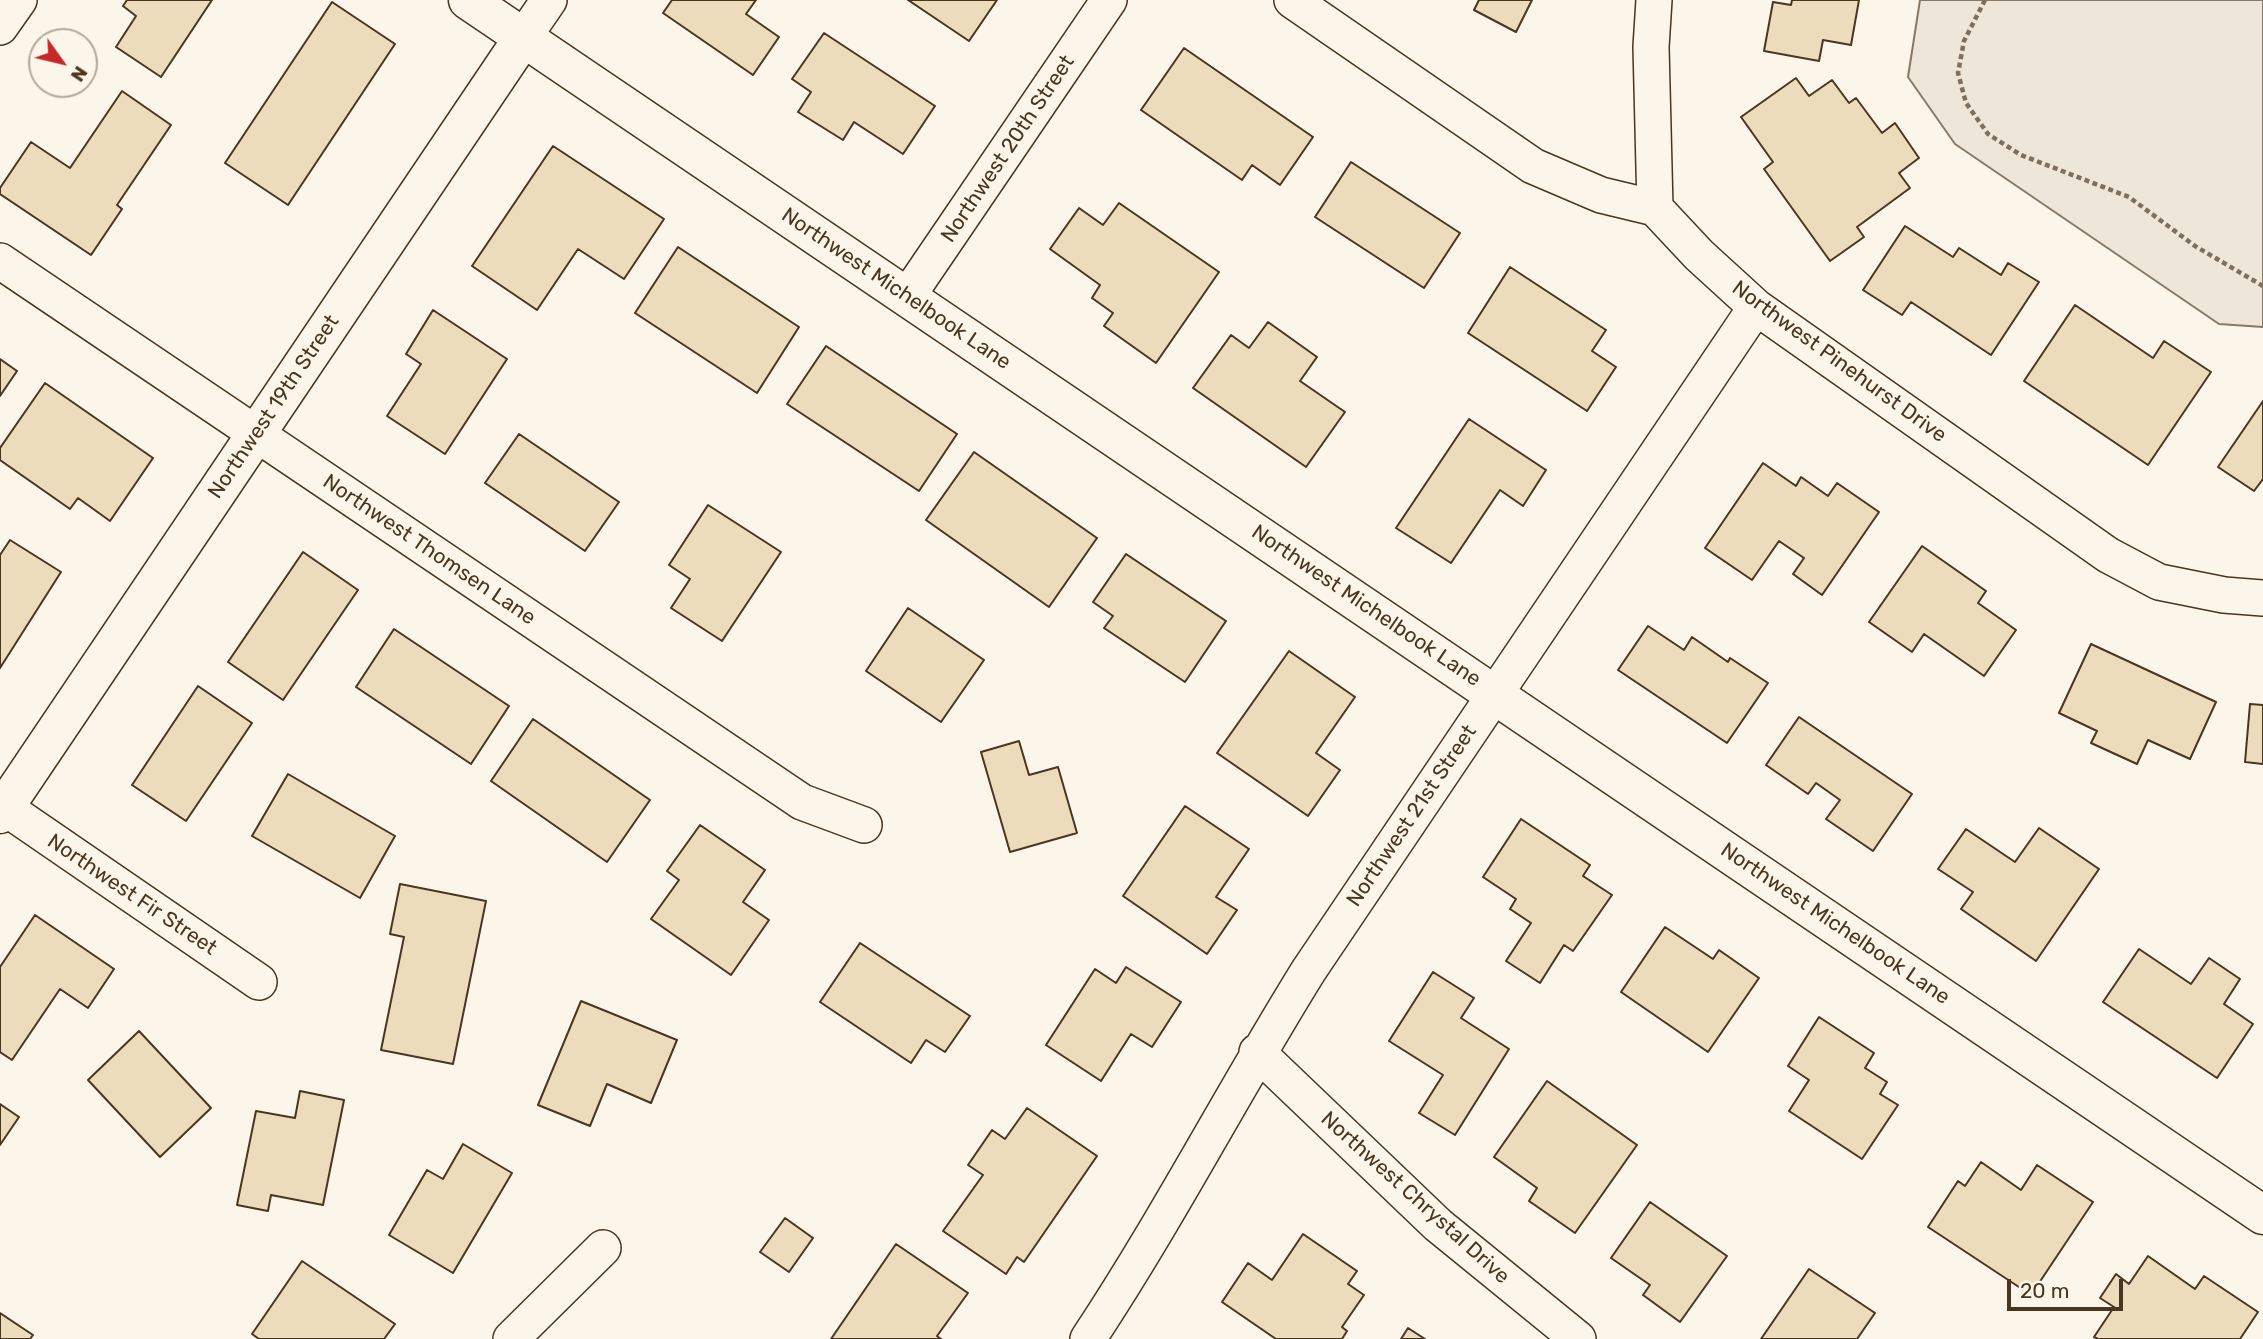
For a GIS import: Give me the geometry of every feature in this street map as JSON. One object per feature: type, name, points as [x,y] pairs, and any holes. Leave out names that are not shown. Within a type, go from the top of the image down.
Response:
[{"type":"street","points":[[0,27],[19,0]]},
{"type":"street","name":"Northwest Michelbook Lane","points":[[468,0],[2263,1215]]},
{"type":"street","name":"Northwest 19th Street","points":[[2,811],[549,0]]},
{"type":"street","name":"Northwest 20th Street","points":[[907,297],[1109,0]]},
{"type":"street","points":[[1292,0],[1534,166],[1601,195],[1655,208],[1651,47],[1654,0]]},
{"type":"street","name":"Northwest Pinehurst Drive","points":[[1655,208],[1699,255],[1756,307],[2108,555],[2159,582],[2224,595],[2263,598]]},
{"type":"street","name":"Northwest Thomsen Lane","points":[[0,261],[802,802],[864,825]]},
{"type":"street","name":"Northwest 21st Street","points":[[1088,1339],[1132,1273],[1257,1052],[1309,970],[1756,307]]},
{"type":"street","name":"Northwest Fir Street","points":[[2,811],[259,982]]},
{"type":"street","name":"Northwest Chrystal Drive","points":[[1257,1052],[1438,1225],[1578,1339]]},
{"type":"street","points":[[511,1339],[603,1248]]},
{"type":"path","points":[[1985,0],[1964,41],[1958,73],[1966,103],[1988,134],[2021,155],[2129,197],[2195,246],[2263,286]]},
{"type":"shaded area","points":[[1920,0],[2263,0],[2263,327],[2219,324],[1955,144],[1908,77]]},
{"type":"building","points":[[127,0],[212,0],[161,77],[116,47],[136,16],[123,6]]},
{"type":"building","points":[[672,0],[756,0],[746,14],[779,37],[753,75],[663,13]]},
{"type":"building","points":[[908,0],[997,0],[969,41]]},
{"type":"building","points":[[1479,0],[1532,0],[1516,32],[1474,10]]},
{"type":"building","points":[[1792,0],[1859,0],[1851,45],[1823,40],[1819,61],[1764,51],[1773,2],[1791,5]]},
{"type":"building","points":[[332,2],[395,44],[288,205],[225,163]]},
{"type":"building","points":[[824,33],[935,106],[903,154],[854,122],[843,140],[798,112],[811,92],[792,79]]},
{"type":"building","points":[[1184,48],[1313,137],[1280,185],[1252,165],[1242,180],[1141,110]]},
{"type":"building","points":[[1796,78],[1809,96],[1832,80],[1849,103],[1856,98],[1882,133],[1895,123],[1919,158],[1899,173],[1910,188],[1857,227],[1864,237],[1830,261],[1764,169],[1773,162],[1741,117]]},
{"type":"building","points":[[122,91],[171,125],[117,205],[122,209],[91,255],[0,194],[0,188],[31,142],[70,168]]},
{"type":"building","points":[[553,146],[664,219],[624,279],[578,249],[537,310],[472,266]]},
{"type":"building","points":[[1351,162],[1460,233],[1424,288],[1315,217]]},
{"type":"building","points":[[1119,203],[1219,272],[1156,363],[1104,326],[1113,313],[1092,298],[1100,285],[1050,249],[1079,208],[1103,225]]},
{"type":"building","points":[[1905,226],[1953,257],[1959,248],[2001,275],[2008,263],[2039,282],[1991,355],[1911,302],[1902,315],[1863,290]]},
{"type":"building","points":[[678,247],[799,327],[757,393],[635,313]]},
{"type":"building","points":[[1510,267],[1606,330],[1592,351],[1616,367],[1587,411],[1468,333]]},
{"type":"building","points":[[2075,305],[2153,358],[2164,341],[2211,372],[2148,465],[2024,381]]},
{"type":"building","points":[[433,310],[507,359],[445,454],[387,416],[421,364],[406,354]]},
{"type":"building","points":[[1268,322],[1317,357],[1300,381],[1345,412],[1306,467],[1193,388],[1231,335],[1249,348]]},
{"type":"building","points":[[826,346],[957,434],[919,491],[787,404]]},
{"type":"building","points":[[0,359],[17,371],[0,396]]},
{"type":"building","points":[[45,383],[153,458],[110,521],[78,498],[70,509],[0,460],[0,448]]},
{"type":"building","points":[[2263,401],[2263,479],[2254,491],[2218,467]]},
{"type":"building","points":[[1469,419],[1546,470],[1523,506],[1500,490],[1451,563],[1396,528]]},
{"type":"building","points":[[519,434],[619,502],[585,551],[485,483]]},
{"type":"building","points":[[974,452],[1097,538],[1049,607],[926,520]]},
{"type":"building","points":[[1763,463],[1796,486],[1801,477],[1828,496],[1837,483],[1879,512],[1822,595],[1793,574],[1804,558],[1779,541],[1752,580],[1705,548]]},
{"type":"building","points":[[708,505],[781,552],[722,641],[671,608],[690,579],[669,565]]},
{"type":"building","points":[[10,540],[61,572],[0,668],[0,555]]},
{"type":"building","points":[[1922,546],[1986,591],[1978,603],[2016,630],[1984,676],[1924,634],[1912,652],[1869,622]]},
{"type":"building","points":[[303,552],[358,590],[283,700],[228,662]]},
{"type":"building","points":[[1126,554],[1226,621],[1185,682],[1104,628],[1113,616],[1093,602]]},
{"type":"building","points":[[908,608],[984,660],[941,722],[866,671]]},
{"type":"building","points":[[1648,626],[1684,650],[1692,637],[1728,662],[1730,658],[1768,683],[1727,743],[1618,670]]},
{"type":"building","points":[[394,629],[509,706],[471,764],[356,687]]},
{"type":"building","points":[[2091,644],[2216,702],[2190,759],[2148,740],[2137,764],[2091,743],[2097,731],[2059,713]]},
{"type":"building","points":[[1289,651],[1355,697],[1316,753],[1340,770],[1308,816],[1217,753]]},
{"type":"building","points":[[198,686],[252,723],[186,821],[132,785]]},
{"type":"building","points":[[2250,704],[2263,705],[2263,764],[2245,762]]},
{"type":"building","points":[[1799,717],[1912,794],[1873,851],[1826,819],[1840,800],[1816,783],[1808,794],[1766,765]]},
{"type":"building","points":[[533,719],[650,800],[607,862],[491,781]]},
{"type":"building","points":[[1019,741],[1029,775],[1058,767],[1077,833],[1010,852],[981,752]]},
{"type":"building","points":[[288,774],[395,836],[360,898],[252,836]]},
{"type":"building","points":[[1185,806],[1249,849],[1216,897],[1237,910],[1207,954],[1123,896]]},
{"type":"building","points":[[1521,819],[1590,865],[1583,876],[1612,895],[1573,951],[1564,945],[1540,983],[1506,961],[1531,923],[1510,909],[1516,899],[1483,877]]},
{"type":"building","points":[[700,825],[765,870],[743,902],[769,920],[731,975],[651,919],[679,880],[667,871]]},
{"type":"building","points":[[2039,828],[2099,869],[2036,961],[1961,909],[1973,892],[1938,869],[1966,829],[2015,862]]},
{"type":"building","points":[[400,884],[486,901],[453,1064],[381,1050],[404,937],[390,934]]},
{"type":"building","points":[[35,915],[114,969],[88,1008],[60,989],[12,1060],[0,1052],[0,967]]},
{"type":"building","points":[[1665,927],[1713,959],[1719,950],[1759,978],[1708,1052],[1621,992]]},
{"type":"building","points":[[860,943],[970,1016],[945,1052],[926,1040],[911,1063],[820,1002]]},
{"type":"building","points":[[2139,949],[2191,984],[2209,958],[2240,979],[2224,1004],[2253,1024],[2217,1078],[2103,1002]]},
{"type":"building","points":[[1126,967],[1181,1002],[1152,1047],[1131,1034],[1101,1081],[1046,1045],[1095,969],[1116,983]]},
{"type":"building","points":[[1433,972],[1474,998],[1461,1018],[1509,1049],[1455,1135],[1419,1113],[1443,1075],[1389,1041]]},
{"type":"building","points":[[581,1001],[677,1040],[651,1103],[607,1084],[590,1126],[538,1105]]},
{"type":"building","points":[[1819,1017],[1874,1053],[1865,1068],[1887,1082],[1880,1094],[1898,1105],[1862,1159],[1789,1111],[1809,1080],[1788,1066]]},
{"type":"building","points":[[139,1031],[211,1108],[160,1157],[88,1080]]},
{"type":"building","points":[[1547,1081],[1637,1145],[1575,1233],[1529,1201],[1537,1188],[1494,1157]]},
{"type":"building","points":[[300,1091],[344,1100],[323,1205],[271,1195],[268,1211],[237,1205],[256,1111],[295,1118]]},
{"type":"building","points":[[0,1104],[19,1117],[0,1145]]},
{"type":"building","points":[[1027,1108],[1097,1156],[1024,1262],[1017,1257],[1006,1274],[943,1231],[983,1175],[968,1165],[992,1130],[1005,1139]]},
{"type":"building","points":[[463,1144],[512,1173],[453,1273],[389,1235],[427,1170],[443,1179]]},
{"type":"building","points":[[1981,1162],[2021,1190],[2037,1165],[2093,1202],[2031,1295],[1928,1227],[1958,1181],[1965,1186]]},
{"type":"building","points":[[1650,1202],[1727,1256],[1680,1322],[1643,1295],[1650,1285],[1611,1258]]},
{"type":"building","points":[[785,1218],[813,1238],[789,1272],[760,1252]]},
{"type":"building","points":[[1303,1234],[1357,1271],[1348,1284],[1364,1295],[1342,1327],[1347,1331],[1342,1339],[1276,1339],[1222,1302],[1248,1263],[1272,1280]]},
{"type":"building","points":[[896,1244],[968,1293],[937,1336],[941,1339],[831,1339]]},
{"type":"building","points":[[2148,1256],[2195,1289],[2204,1276],[2258,1312],[2240,1339],[2094,1337],[2114,1307],[2100,1298],[2116,1274],[2129,1284]]},
{"type":"building","points":[[302,1261],[395,1324],[384,1339],[259,1339],[252,1334]]},
{"type":"building","points":[[1809,1269],[1875,1313],[1857,1339],[1761,1339]]},
{"type":"building","points":[[0,1313],[33,1335],[30,1339],[0,1339]]},
{"type":"building","points":[[1408,1328],[1425,1339],[1401,1339]]}]
